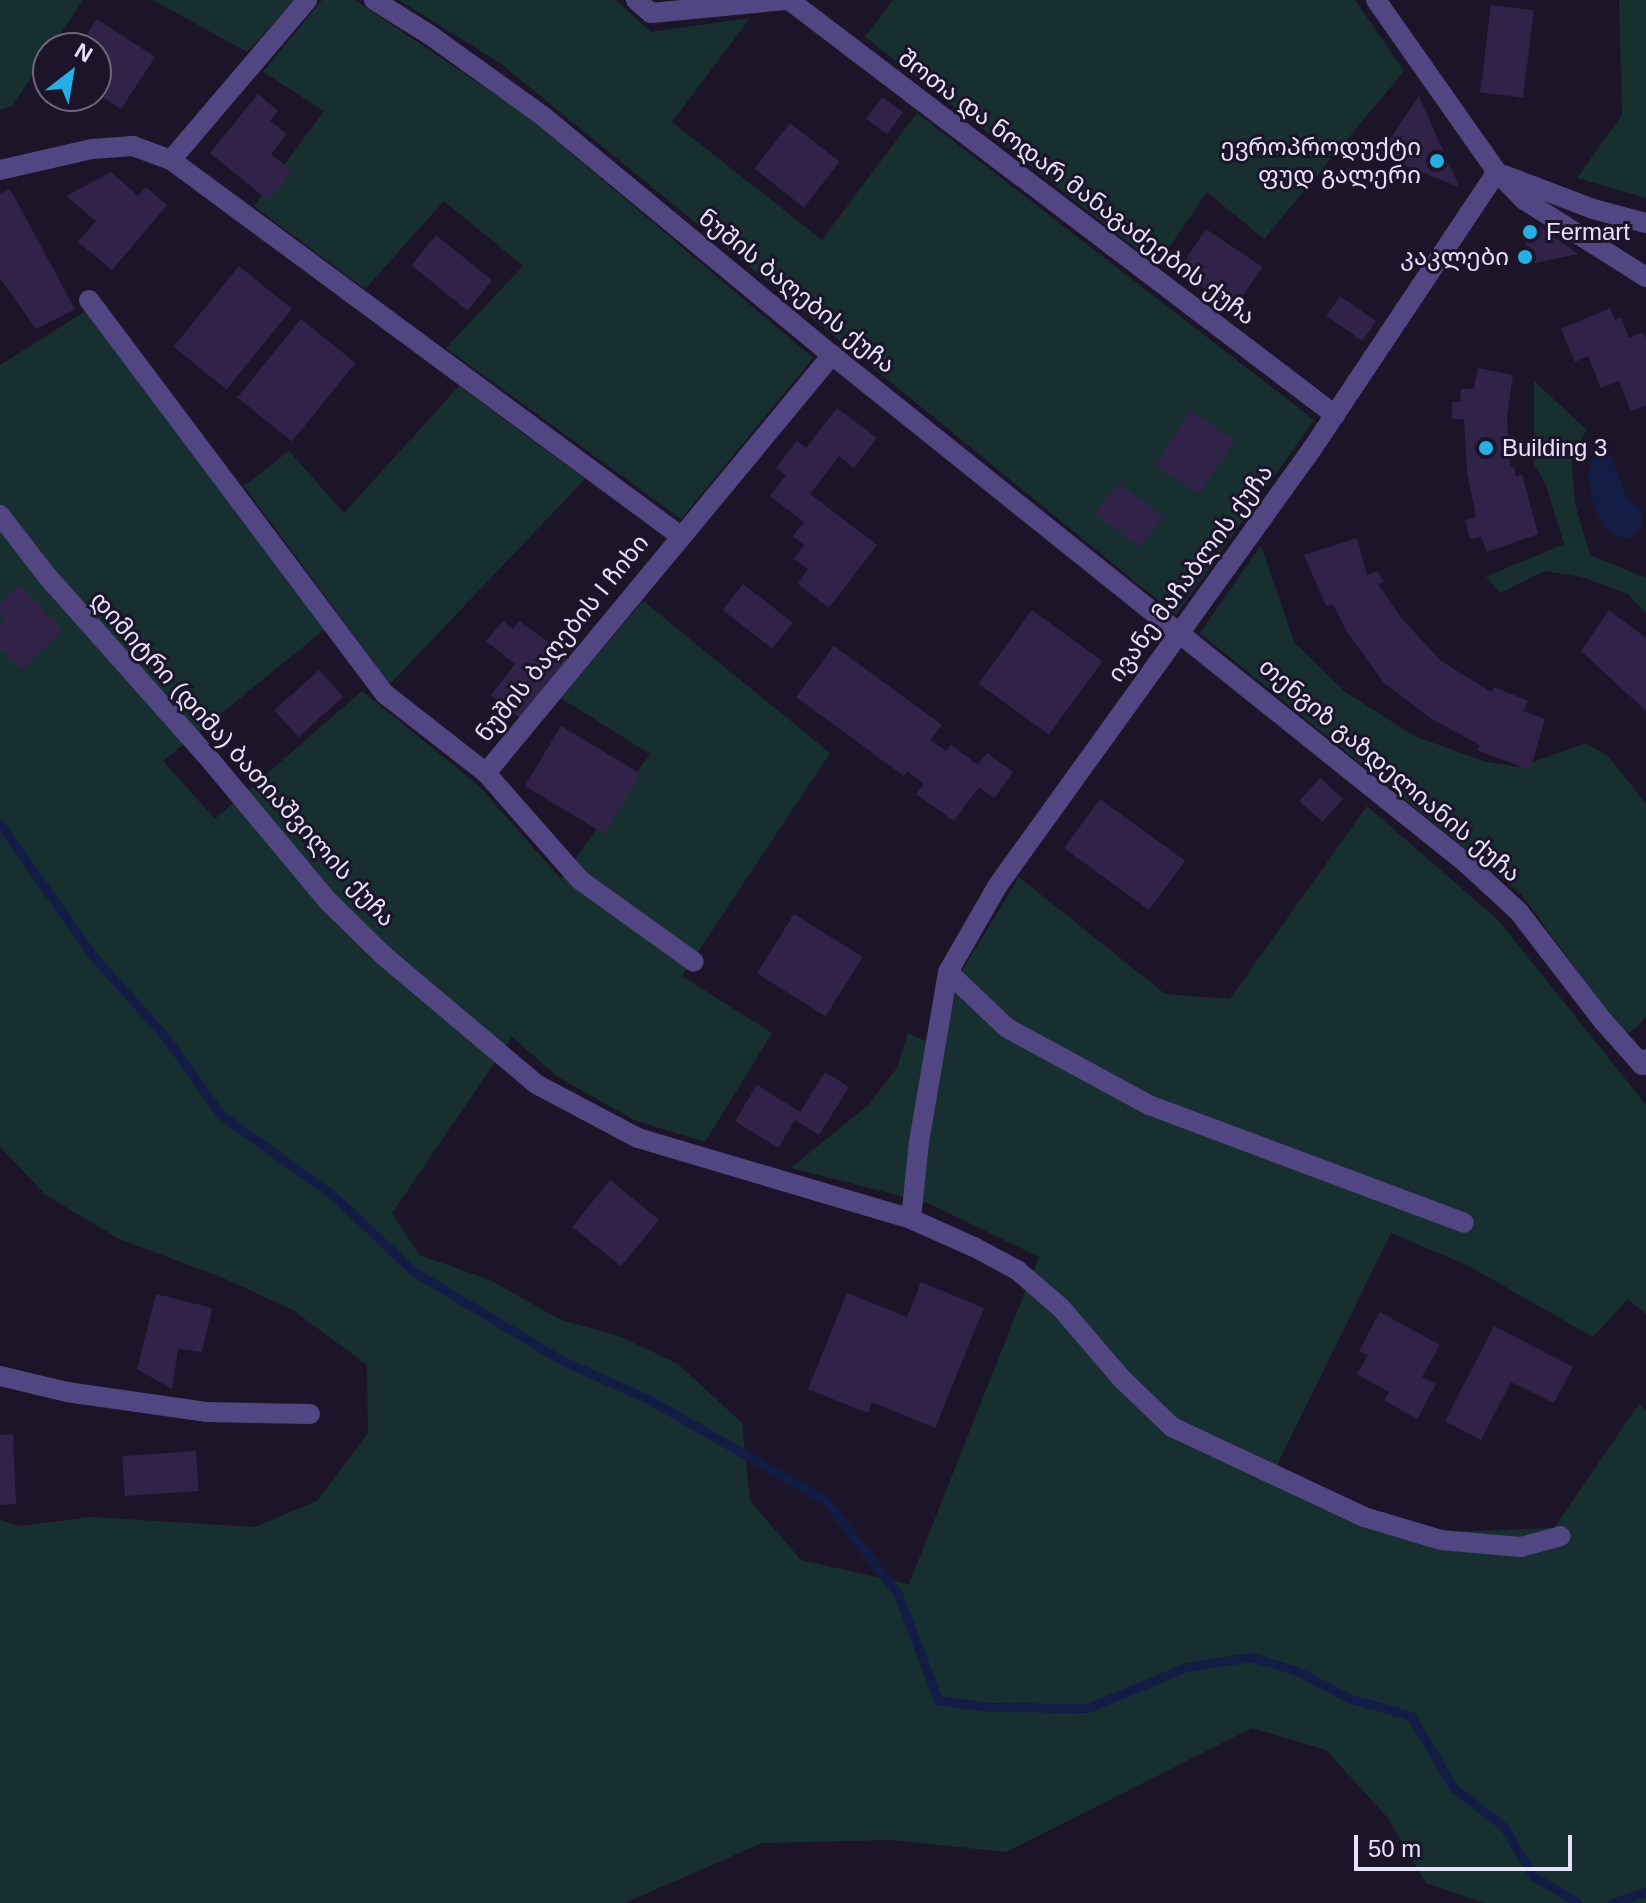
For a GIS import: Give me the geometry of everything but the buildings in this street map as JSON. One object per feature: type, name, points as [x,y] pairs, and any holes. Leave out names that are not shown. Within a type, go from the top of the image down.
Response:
[{"type":"street","points":[[171,160],[307,0]]},
{"type":"street","name":"ნუშის ბაღების ქუჩა","points":[[374,0],[430,35],[544,117],[832,355],[1181,631]]},
{"type":"street","name":"შოთა და ნოდარ მანაგაძეების ქუჩა","points":[[636,0],[651,13],[787,0],[1335,415]]},
{"type":"street","points":[[1376,0],[1497,172],[1524,200],[1646,277]]},
{"type":"street","points":[[0,170],[92,149],[133,146],[171,160],[679,535]]},
{"type":"street","points":[[1497,172],[1593,209],[1646,223]]},
{"type":"street","name":"ივანე მაჩაბლის ქუჩა","points":[[911,1219],[919,1142],[948,972],[998,885],[1335,415],[1497,172]]},
{"type":"street","name":"ნუშის ბაღების I ჩიხი","points":[[89,300],[385,694],[486,773],[679,535],[832,355]]},
{"type":"street","name":"დიმიტრი (დიმა) ბათიაშვილის ქუჩა","points":[[0,515],[47,576],[212,762],[328,901],[383,955],[536,1084],[638,1138],[911,1219],[1017,1270],[1061,1308],[1121,1378],[1172,1427],[1364,1517],[1441,1540],[1521,1547],[1561,1536]]},
{"type":"street","name":"თენგიზ გაზდელიანის ქუჩა","points":[[1181,631],[1467,864],[1519,912],[1603,1021],[1645,1064]]},
{"type":"street","points":[[486,773],[580,880],[694,962]]},
{"type":"street","points":[[948,972],[1007,1028],[1149,1105],[1464,1223]]},
{"type":"street","points":[[0,1376],[67,1392],[206,1412],[310,1414]]},
{"type":"green space","points":[[0,0],[83,0],[62,32],[32,32],[32,76],[12,106],[0,110]]},
{"type":"green space","points":[[153,0],[295,0],[247,52]]},
{"type":"green space","points":[[322,0],[355,0],[527,116],[813,358],[681,519],[446,348],[523,266],[444,201],[365,289],[254,206],[324,111],[263,72]]},
{"type":"green space","points":[[399,0],[616,0],[651,32],[750,18],[672,122],[822,240],[917,113],[1314,420],[1176,615],[500,63]]},
{"type":"green space","points":[[893,0],[1355,0],[1404,71],[1264,239],[1207,192],[1157,265],[865,37]]},
{"type":"green space","points":[[1619,0],[1646,0],[1646,198],[1577,178],[1622,115]]},
{"type":"green space","points":[[86,311],[325,629],[163,761],[215,819],[362,691],[478,785],[561,879],[650,754],[561,698],[643,601],[830,753],[682,976],[772,1033],[705,1142],[634,1120],[558,1077],[512,1037],[392,1213],[419,1255],[490,1280],[561,1320],[619,1336],[678,1364],[742,1423],[750,1501],[801,1560],[909,1584],[1039,1257],[928,1203],[791,1168],[868,1105],[897,1068],[908,1033],[942,1049],[961,972],[1019,877],[1165,994],[1230,999],[1367,806],[1499,921],[1646,1105],[1646,1314],[1628,1299],[1593,1337],[1469,1266],[1391,1233],[1277,1465],[1371,1510],[1447,1532],[1554,1528],[1639,1404],[1646,1411],[1646,1903],[1484,1903],[1426,1883],[1387,1817],[1326,1750],[1252,1728],[1006,1852],[892,1840],[762,1843],[625,1903],[0,1903],[0,1520],[20,1526],[91,1517],[255,1527],[317,1501],[368,1433],[367,1365],[293,1310],[221,1277],[119,1239],[46,1195],[0,1147],[0,365]]},
{"type":"green space","points":[[1534,381],[1587,430],[1571,455],[1575,504],[1590,555],[1646,578],[1646,613],[1628,594],[1582,577],[1544,571],[1500,593],[1486,577],[1564,544],[1546,485],[1534,464]]},
{"type":"green space","points":[[459,386],[585,479],[390,684],[244,486],[289,451],[344,513]]},
{"type":"green space","points":[[1261,545],[1294,642],[1344,691],[1414,736],[1486,762],[1519,767],[1586,743],[1608,756],[1646,804],[1646,1016],[1629,1033],[1618,1026],[1521,894],[1200,633]]},
{"type":"water","points":[[1593,454],[1611,457],[1627,497],[1642,510],[1642,526],[1631,538],[1616,536],[1605,527],[1594,508],[1588,476]]},
{"type":"waterway","points":[[0,824],[93,956],[164,1035],[221,1115],[335,1197],[413,1271],[561,1360],[650,1400],[826,1501],[898,1594],[938,1700],[989,1707],[1088,1708],[1186,1667],[1251,1657],[1297,1671],[1349,1698],[1411,1716],[1454,1788],[1504,1827],[1533,1876],[1578,1903]]},
{"type":"waterway","points":[[1612,1903],[1646,1892]]},
{"type":"place","name":"ევროპროდუქტი ფუდ გალერი","points":[[1437,161]]},
{"type":"place","name":"Fermart","points":[[1530,232]]},
{"type":"place","name":"კაკლები","points":[[1525,257]]},
{"type":"place","name":"Building 3","points":[[1486,448]]}]
